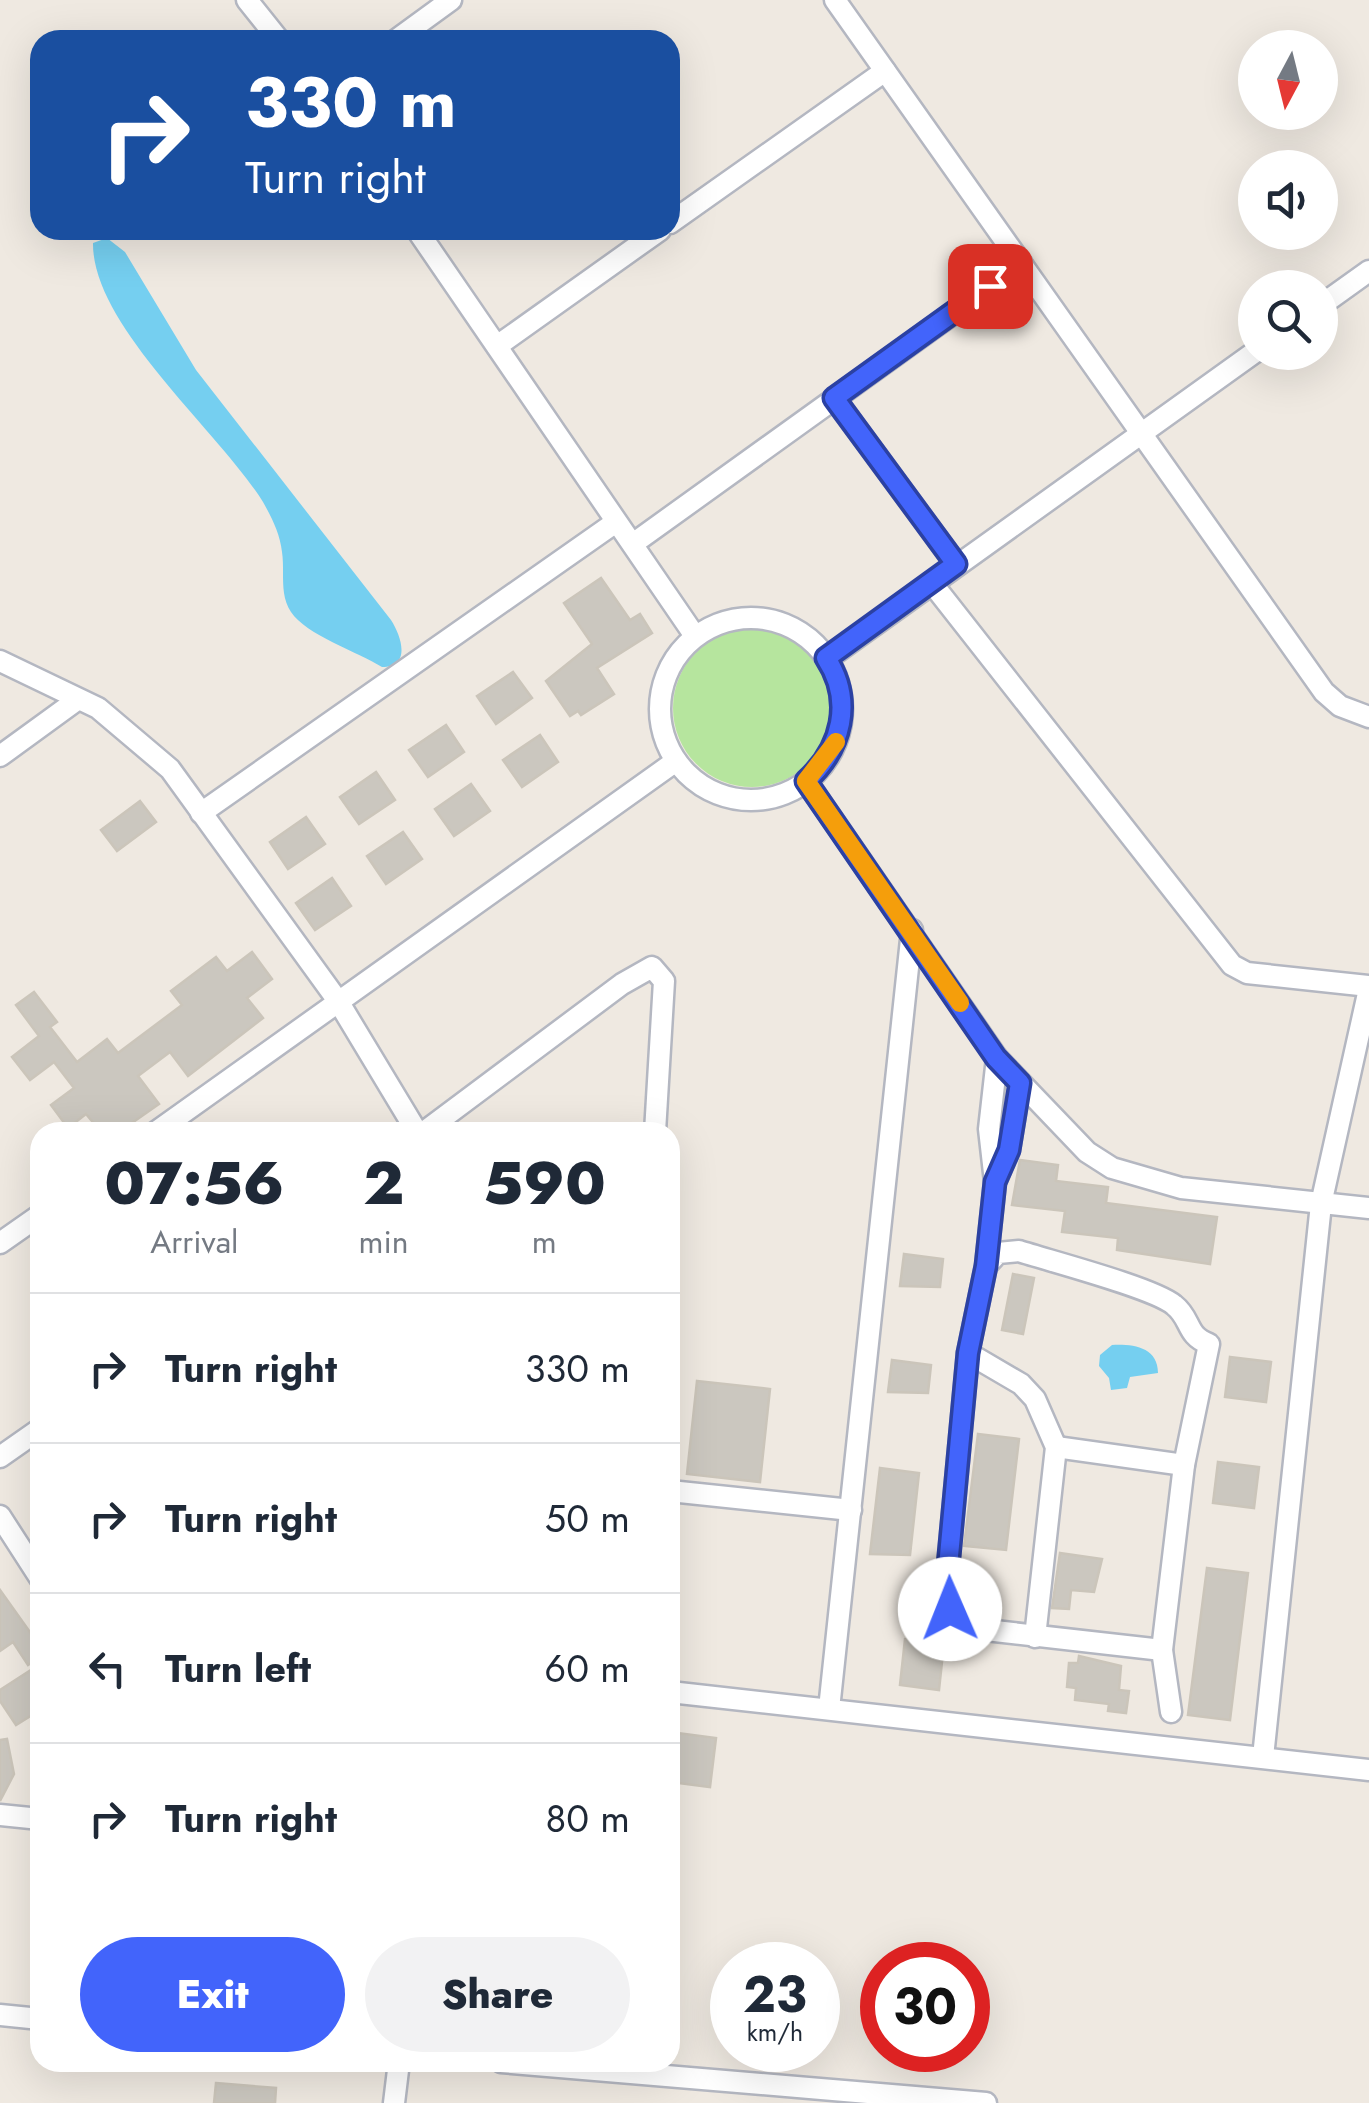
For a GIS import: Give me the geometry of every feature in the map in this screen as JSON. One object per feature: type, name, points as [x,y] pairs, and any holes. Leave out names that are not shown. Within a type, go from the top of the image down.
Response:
[{"type":"street","points":[[247,0],[271,30]]},
{"type":"street","points":[[410,30],[451,0]]},
{"type":"street","points":[[835,0],[1324,692],[1340,706],[1369,717]]},
{"type":"street","points":[[680,216],[885,70]]},
{"type":"street","points":[[423,240],[695,636]]},
{"type":"street","points":[[497,346],[646,240]]},
{"type":"street","points":[[634,544],[1022,264]]},
{"type":"street","points":[[1338,293],[1369,271]]},
{"type":"street","points":[[826,658],[1238,364]]},
{"type":"street","points":[[834,398],[956,564]]},
{"type":"street","points":[[201,813],[616,522]]},
{"type":"street","points":[[932,582],[1232,965],[1247,973],[1369,987],[1320,1204],[1263,1757]]},
{"type":"street","points":[[770,620],[800,632],[826,658],[842,697],[840,728],[828,758],[806,781],[763,799],[731,798],[702,786],[676,761],[660,720],[661,689],[674,660],[695,636],[723,622],[770,620]]},
{"type":"street","points":[[0,661],[98,708],[170,769],[338,1001],[414,1122]]},
{"type":"street","points":[[0,756],[78,700]]},
{"type":"street","points":[[170,1122],[676,761]]},
{"type":"street","points":[[806,781],[912,930],[996,1058],[1087,1152],[1112,1168],[1218,1194],[1369,1208]]},
{"type":"street","points":[[829,1709],[912,930]]},
{"type":"street","points":[[434,1122],[622,984],[652,967],[664,981],[656,1122]]},
{"type":"street","points":[[996,1058],[989,1129],[995,1182],[986,1266],[968,1353],[946,1588],[950,1609],[968,1628],[1162,1650]]},
{"type":"street","points":[[995,1182],[1009,1150],[1020,1083]]},
{"type":"street","points":[[0,1243],[30,1222]]},
{"type":"street","points":[[986,1266],[998,1253],[1019,1250],[1174,1304],[1194,1338],[1209,1344],[1184,1465],[1162,1650],[1172,1712]]},
{"type":"street","points":[[968,1353],[1021,1384],[1035,1399],[1056,1447],[1035,1637]]},
{"type":"street","points":[[0,1457],[30,1436]]},
{"type":"street","points":[[1056,1447],[1184,1465]]},
{"type":"street","points":[[680,1492],[851,1510]]},
{"type":"street","points":[[0,1516],[30,1562]]},
{"type":"street","points":[[680,1693],[1369,1770]]},
{"type":"street","points":[[0,1816],[30,1818]]},
{"type":"street","points":[[0,2016],[30,2018]]},
{"type":"street","points":[[394,2103],[398,2072]]},
{"type":"street","points":[[619,2072],[986,2103]]},
{"type":"green space","points":[[752,629],[782,635],[808,652],[825,678],[831,708],[825,738],[808,764],[782,781],[752,787],[722,781],[696,764],[679,738],[673,708],[679,678],[696,652],[722,635]]},
{"type":"water","points":[[110,240],[125,252],[196,370],[391,620],[401,642],[397,662],[382,667],[320,636],[291,612],[284,590],[279,539],[263,502],[135,343],[113,309],[98,275],[93,243]]},
{"type":"water","points":[[1112,1345],[1149,1352],[1158,1373],[1130,1377],[1127,1388],[1111,1390],[1109,1378],[1099,1366],[1100,1355]]},
{"type":"building","points":[[601,578],[630,620],[640,614],[652,633],[597,668],[614,694],[581,715],[578,711],[570,716],[546,681],[592,644],[564,603]]},
{"type":"building","points":[[513,672],[532,698],[496,724],[477,696]]},
{"type":"building","points":[[446,725],[464,752],[428,777],[409,750]]},
{"type":"building","points":[[540,735],[558,762],[522,787],[503,760]]},
{"type":"building","points":[[376,772],[395,800],[359,824],[340,797]]},
{"type":"building","points":[[471,784],[490,811],[454,836],[435,809]]},
{"type":"building","points":[[140,801],[156,822],[117,851],[101,830]]},
{"type":"building","points":[[306,817],[325,844],[288,869],[270,842]]},
{"type":"building","points":[[403,832],[422,859],[386,884],[367,856]]},
{"type":"building","points":[[332,878],[351,906],[315,930],[296,903]]},
{"type":"building","points":[[252,952],[272,979],[247,998],[263,1018],[188,1076],[170,1052],[138,1076],[159,1104],[133,1122],[93,1122],[86,1114],[76,1122],[64,1122],[51,1105],[74,1088],[54,1062],[30,1080],[12,1057],[39,1036],[16,1005],[34,992],[57,1022],[50,1027],[77,1062],[107,1039],[118,1053],[182,1005],[171,991],[216,957],[227,971]]},
{"type":"building","points":[[1020,1160],[1058,1165],[1056,1181],[1108,1187],[1106,1203],[1217,1217],[1210,1264],[1117,1250],[1118,1238],[1062,1232],[1065,1211],[1012,1205]]},
{"type":"building","points":[[904,1254],[943,1259],[940,1287],[900,1286]]},
{"type":"building","points":[[1013,1274],[1034,1278],[1023,1334],[1002,1330]]},
{"type":"building","points":[[1230,1357],[1271,1362],[1266,1402],[1225,1397]]},
{"type":"building","points":[[892,1360],[931,1365],[928,1393],[888,1392]]},
{"type":"building","points":[[697,1381],[770,1389],[760,1482],[687,1474]]},
{"type":"building","points":[[978,1434],[1019,1439],[1006,1550],[964,1546]]},
{"type":"building","points":[[1218,1462],[1259,1467],[1254,1508],[1213,1503]]},
{"type":"building","points":[[880,1468],[919,1473],[910,1555],[870,1554]]},
{"type":"building","points":[[1060,1553],[1102,1559],[1094,1592],[1071,1590],[1069,1609],[1052,1608]]},
{"type":"building","points":[[1207,1568],[1248,1573],[1230,1720],[1188,1715]]},
{"type":"building","points":[[0,1590],[30,1632],[30,1664],[13,1642],[0,1651]]},
{"type":"building","points":[[905,1639],[944,1643],[939,1690],[900,1685]]},
{"type":"building","points":[[1079,1656],[1121,1666],[1119,1690],[1129,1691],[1126,1713],[1108,1711],[1109,1704],[1075,1700],[1076,1688],[1067,1687],[1069,1663],[1078,1663]]},
{"type":"building","points":[[30,1671],[30,1716],[16,1725],[0,1701],[0,1690]]},
{"type":"building","points":[[680,1733],[716,1738],[710,1787],[680,1783]]},
{"type":"building","points":[[7,1739],[14,1774],[0,1801],[0,1740]]},
{"type":"building","points":[[216,2083],[276,2088],[275,2103],[214,2103]]},
{"type":"slow traffic","points":[[836,742],[828,758],[806,781],[960,1003]]},
{"type":"route","points":[[950,1609],[946,1588],[968,1353],[986,1266],[995,1182],[1009,1150],[1020,1083],[996,1058],[912,930],[806,781],[828,758],[840,728],[842,697],[826,658],[956,564],[834,398],[990,286]]}]
